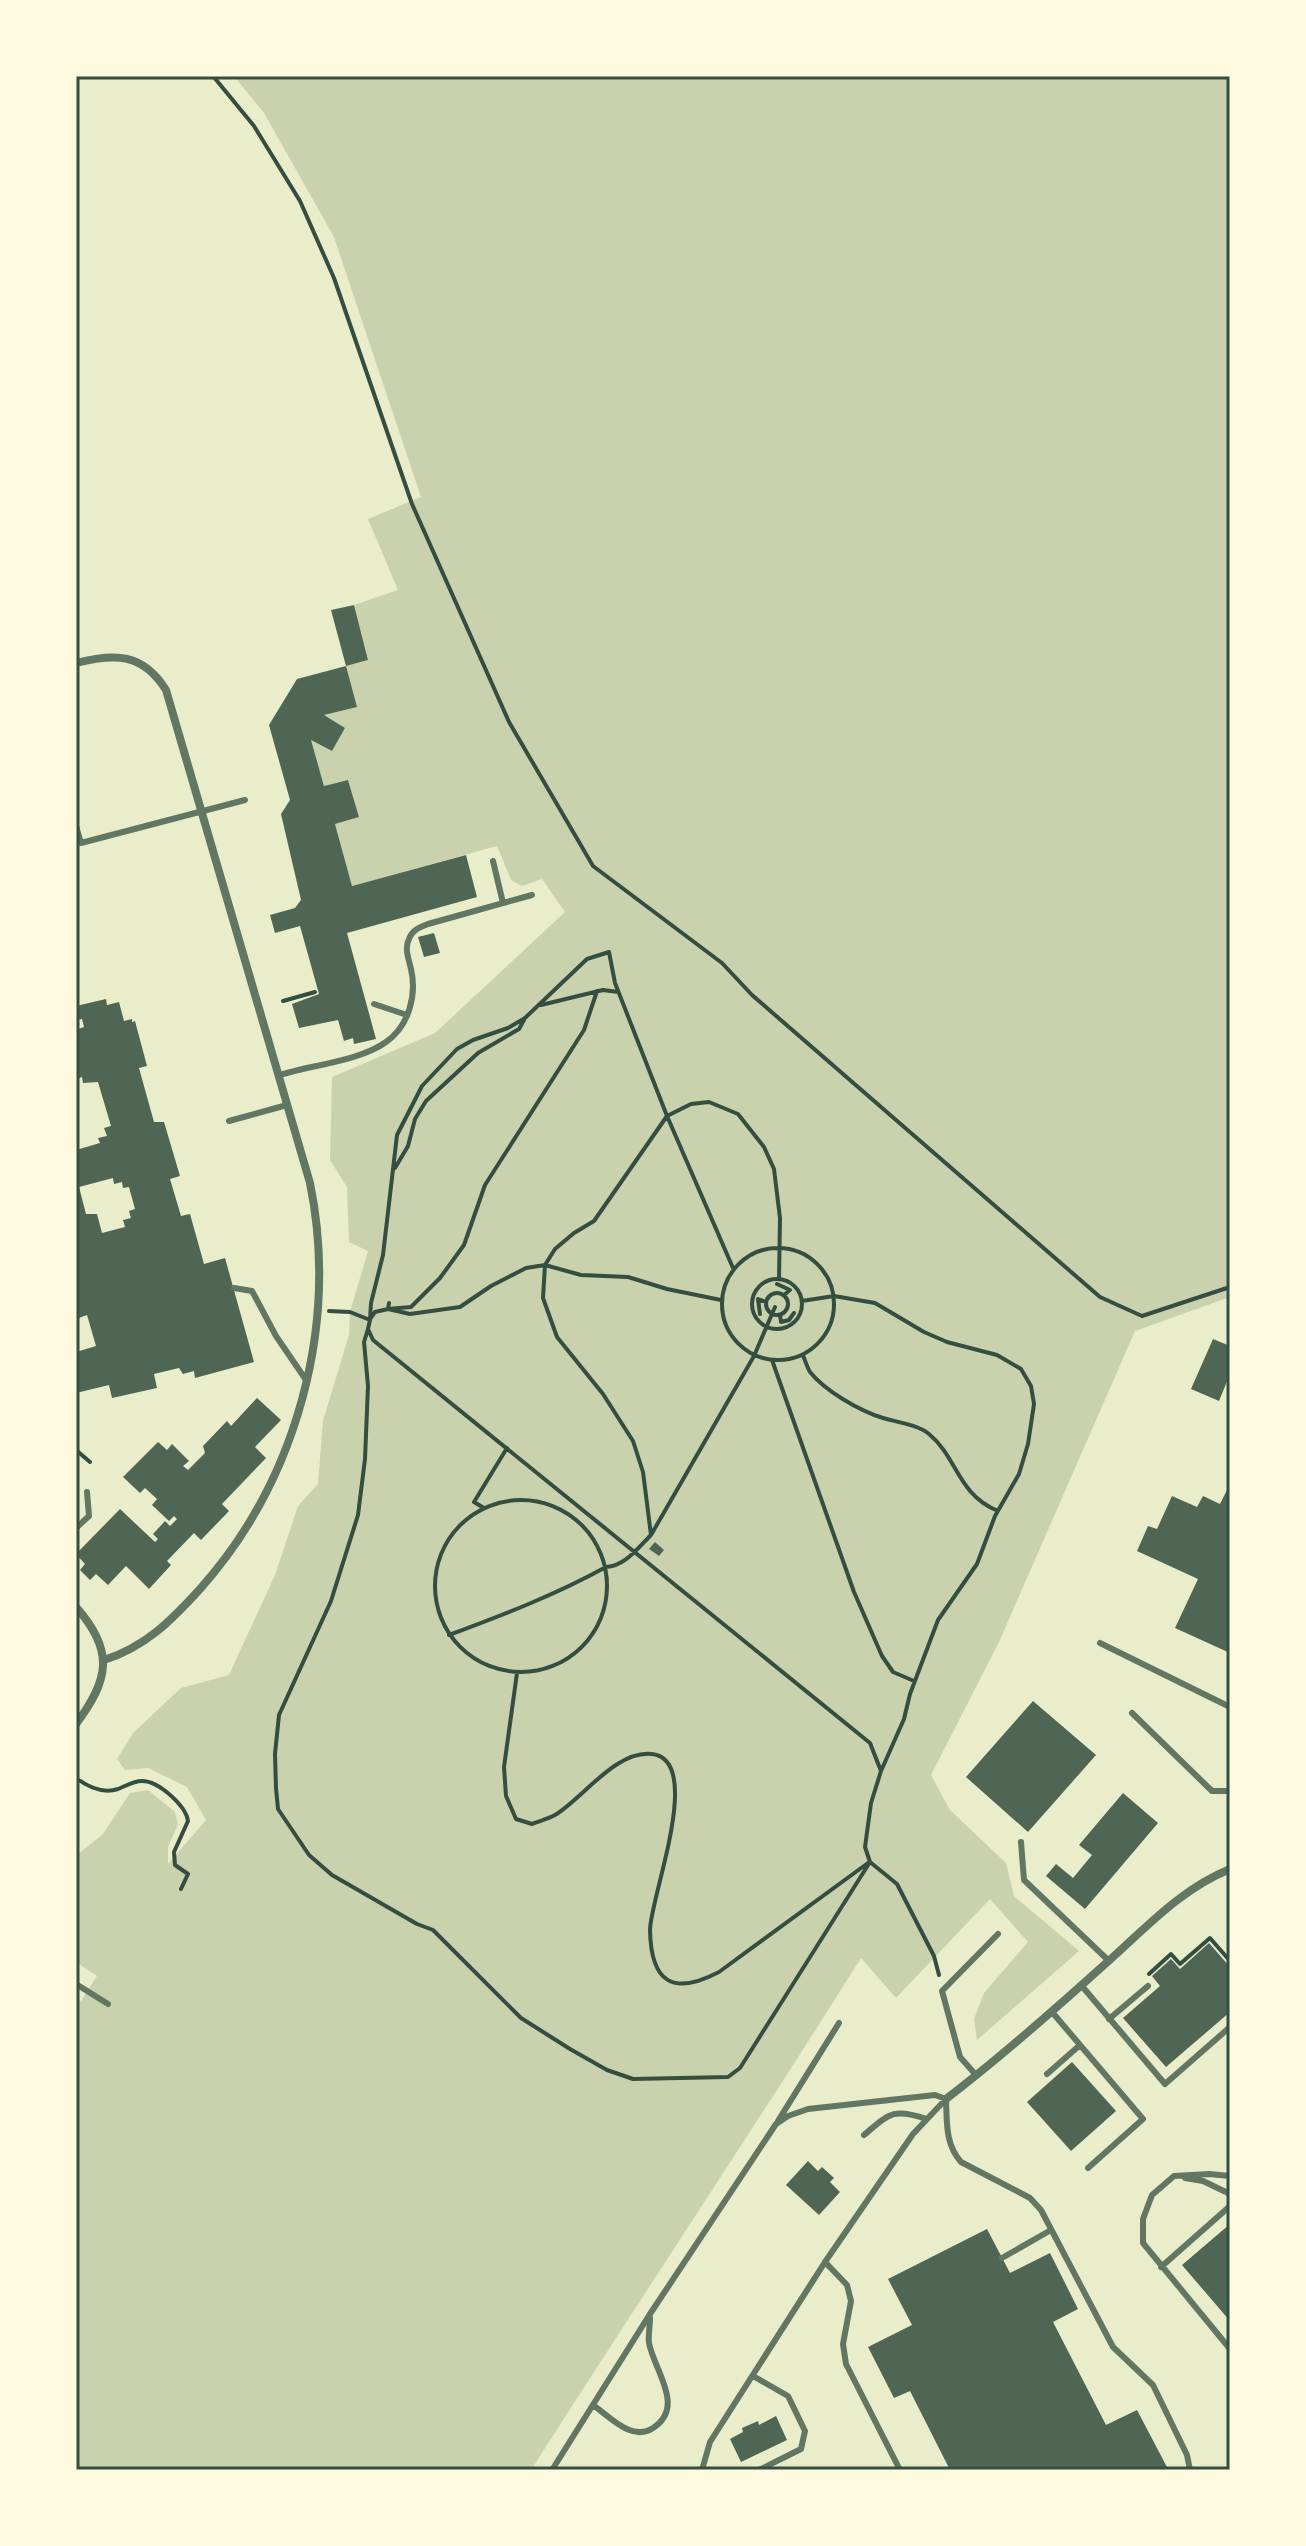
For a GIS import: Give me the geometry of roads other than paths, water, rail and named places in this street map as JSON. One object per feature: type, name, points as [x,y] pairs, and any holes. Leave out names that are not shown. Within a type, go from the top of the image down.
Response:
[{"type":"street","points":[[76,663],[125,656],[157,675],[166,690],[280,1075],[316,1216],[318,1311],[308,1383],[287,1446],[256,1511],[222,1565],[178,1614],[137,1648],[104,1660]]},
{"type":"street","points":[[76,1607],[97,1632],[104,1660],[101,1682],[94,1700],[76,1724]]},
{"type":"street","points":[[946,2099],[1052,2012],[1144,1925],[1203,1881],[1230,1869]]},
{"type":"lane","points":[[76,826],[81,843],[245,800]]},
{"type":"lane","points":[[493,861],[503,903]]},
{"type":"lane","points":[[280,1075],[370,1051],[388,1041],[407,1015],[414,990],[407,948],[415,930],[532,895]]},
{"type":"lane","points":[[374,1004],[407,1015]]},
{"type":"lane","points":[[229,1121],[287,1105]]},
{"type":"lane","points":[[234,1288],[252,1291],[276,1336],[308,1383]]},
{"type":"lane","points":[[76,1528],[89,1516],[87,1492]]},
{"type":"lane","points":[[1100,1643],[1230,1707]]},
{"type":"lane","points":[[1132,1713],[1212,1791],[1230,1791]]},
{"type":"lane","points":[[1021,1842],[1024,1880],[1109,1961]]},
{"type":"lane","points":[[976,2075],[960,2057],[942,1991],[998,1934]]},
{"type":"lane","points":[[76,1984],[108,2004]]},
{"type":"lane","points":[[1081,1985],[1165,2084],[1230,2027]]},
{"type":"lane","points":[[1109,2019],[1148,1986]]},
{"type":"lane","points":[[1052,2012],[1143,2119],[1088,2168]]},
{"type":"lane","points":[[552,2470],[839,2023]]},
{"type":"lane","points":[[1047,2074],[1080,2045]]},
{"type":"lane","points":[[776,2124],[808,2109],[935,2095],[946,2099]]},
{"type":"lane","points":[[702,2470],[710,2442],[825,2262],[913,2134],[946,2099]]},
{"type":"lane","points":[[946,2099],[947,2136],[955,2155],[961,2162],[1030,2198],[1041,2210],[1113,2347],[1153,2385],[1187,2455],[1190,2470]]},
{"type":"lane","points":[[864,2135],[890,2113],[904,2111],[927,2119]]},
{"type":"lane","points":[[1174,2176],[1203,2181],[1230,2194]]},
{"type":"lane","points":[[1230,2176],[1174,2176],[1152,2195],[1143,2219],[1143,2243],[1230,2349]]},
{"type":"lane","points":[[1161,2267],[1230,2206]]},
{"type":"lane","points":[[1002,2258],[1051,2230]]},
{"type":"lane","points":[[825,2262],[847,2285],[851,2301],[843,2344],[846,2364],[900,2470]]},
{"type":"lane","points":[[593,2405],[630,2431],[647,2432],[662,2422],[668,2402],[663,2377],[649,2344],[650,2314]]},
{"type":"lane","points":[[753,2376],[788,2396],[805,2431],[801,2449],[759,2470]]}]
